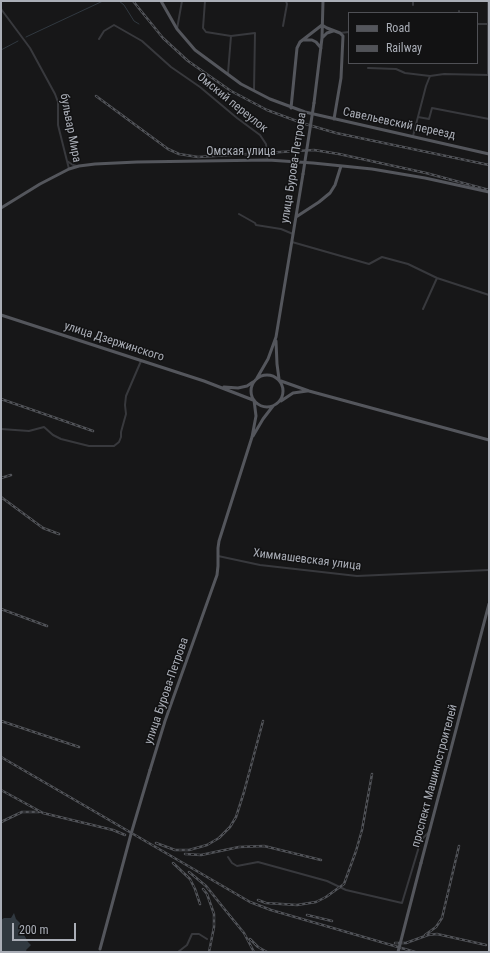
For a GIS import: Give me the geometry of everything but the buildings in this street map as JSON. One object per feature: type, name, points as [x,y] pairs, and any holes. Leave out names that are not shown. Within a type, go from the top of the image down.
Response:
[{"type":"main road","name":"Савельевский переезд","points":[[160,1],[177,28],[195,50],[228,75],[254,92],[291,108],[305,112],[489,154]]},
{"type":"main road","name":"улица Бурова-Петрова","points":[[257,378],[268,359],[276,338],[314,103],[322,38],[323,1]]},
{"type":"main road","points":[[291,108],[300,42],[322,25],[333,31],[340,32],[343,36],[341,78],[334,119]]},
{"type":"main road","points":[[322,38],[327,33],[333,31]]},
{"type":"main road","points":[[302,41],[312,40],[321,48]]},
{"type":"main road","name":"Омская улица","points":[[1,208],[40,184],[79,166],[138,162],[268,160],[341,166],[425,178],[489,192]]},
{"type":"main road","points":[[296,217],[330,193],[335,185],[341,166]]},
{"type":"main road","points":[[297,208],[306,210]]},
{"type":"main road","name":"улица Дзержинского","points":[[1,315],[141,360],[221,387],[253,400]]},
{"type":"main road","name":"улица Бурова-Петрова","points":[[276,338],[277,364],[280,380]]},
{"type":"main road","points":[[309,391],[293,394],[273,406],[262,406],[253,400],[251,393],[253,382],[262,375],[269,374],[280,380],[309,391],[489,440]]},
{"type":"main road","points":[[278,403],[282,399],[283,393],[280,380]]},
{"type":"main road","name":"улица Дзержинского","points":[[221,387],[238,388],[247,386],[253,382]]},
{"type":"main road","name":"улица Бурова-Петрова","points":[[100,951],[131,834],[165,721],[214,583],[218,566],[219,541],[252,437],[256,416],[253,400]]},
{"type":"main road","name":"улица Бурова-Петрова","points":[[252,437],[273,406]]},
{"type":"main road","name":"проспект Машиностроителей","points":[[398,952],[489,604]]},
{"type":"street","points":[[177,28],[182,1]]},
{"type":"street","points":[[205,1],[203,28],[208,33],[231,36],[255,33],[254,92]]},
{"type":"street","points":[[283,26],[287,4],[286,1]]},
{"type":"street","points":[[368,68],[396,69],[405,73],[430,75],[488,75],[488,1]]},
{"type":"street","name":"бульвар Мира","points":[[1,9],[30,48],[55,94],[58,108],[58,125],[69,170]]},
{"type":"street","points":[[478,24],[488,24]]},
{"type":"street","name":"Омский переулок","points":[[99,39],[104,31],[114,25],[142,41],[171,67],[200,87],[260,135],[266,144],[268,160]]},
{"type":"street","points":[[340,32],[348,32]]},
{"type":"street","points":[[228,75],[231,36]]},
{"type":"street","points":[[413,136],[430,75]]},
{"type":"street","points":[[418,117],[429,119],[432,108],[489,119]]},
{"type":"street","points":[[66,160],[73,165],[79,166]]},
{"type":"street","points":[[239,214],[256,225],[281,229],[293,234]]},
{"type":"street","points":[[292,242],[369,264],[382,257],[408,264],[437,278],[489,295]]},
{"type":"street","points":[[423,309],[437,278]]},
{"type":"street","points":[[1,429],[29,431],[44,427],[61,439],[89,446],[114,446],[119,442],[121,437],[126,414],[126,396],[141,360]]},
{"type":"street","name":"Химмашевская улица","points":[[218,556],[260,565],[357,576],[489,570]]},
{"type":"street","points":[[228,857],[232,863],[237,866],[258,862],[327,882],[346,890],[402,903],[421,840],[428,833]]},
{"type":"street","points":[[178,952],[187,945],[192,934],[198,934],[207,939]]},
{"type":"shaded area","points":[[14,913],[16,919],[20,923],[21,929],[31,945],[26,950],[27,952],[1,952],[1,920],[4,918],[11,918]]},
{"type":"waterway","points":[[26,37],[103,1]]},
{"type":"waterway","points":[[119,1],[124,5],[134,21],[139,24]]},
{"type":"waterway","points":[[1,50],[18,41]]},
{"type":"railway","points":[[133,1],[163,38],[188,61],[231,91],[267,110],[302,123],[336,133],[489,165]]},
{"type":"railway","points":[[96,96],[168,149],[179,154],[198,157],[314,150],[426,173],[489,190]]},
{"type":"railway","points":[[1,399],[93,431]]},
{"type":"railway","points":[[1,478],[11,475]]},
{"type":"railway","points":[[1,497],[43,528],[59,534]]},
{"type":"railway","points":[[1,609],[47,626]]},
{"type":"railway","points":[[1,721],[79,747]]},
{"type":"railway","points":[[156,843],[175,850],[189,850],[207,845],[219,838],[230,827],[236,817],[244,792],[263,721]]},
{"type":"railway","points":[[1,757],[250,902],[271,910],[415,952]]},
{"type":"railway","points":[[258,900],[266,903],[297,905],[316,902],[326,897],[344,884],[362,830],[372,774]]},
{"type":"railway","points":[[1,790],[43,813],[113,830],[125,835]]},
{"type":"railway","points":[[1,822],[22,812],[39,812]]},
{"type":"railway","points":[[185,854],[201,855],[239,847],[264,846],[321,860]]},
{"type":"railway","points":[[425,935],[436,927],[442,918],[459,846]]},
{"type":"railway","points":[[173,863],[190,879],[200,904]]},
{"type":"railway","points":[[189,872],[206,886],[244,933],[254,952]]},
{"type":"railway","points":[[203,889],[207,894],[214,914],[214,927],[209,952]]},
{"type":"railway","points":[[307,915],[332,921]]},
{"type":"railway","points":[[395,943],[406,943],[428,935],[437,934],[486,945]]},
{"type":"railway","points":[[250,939],[258,947],[267,952]]}]
